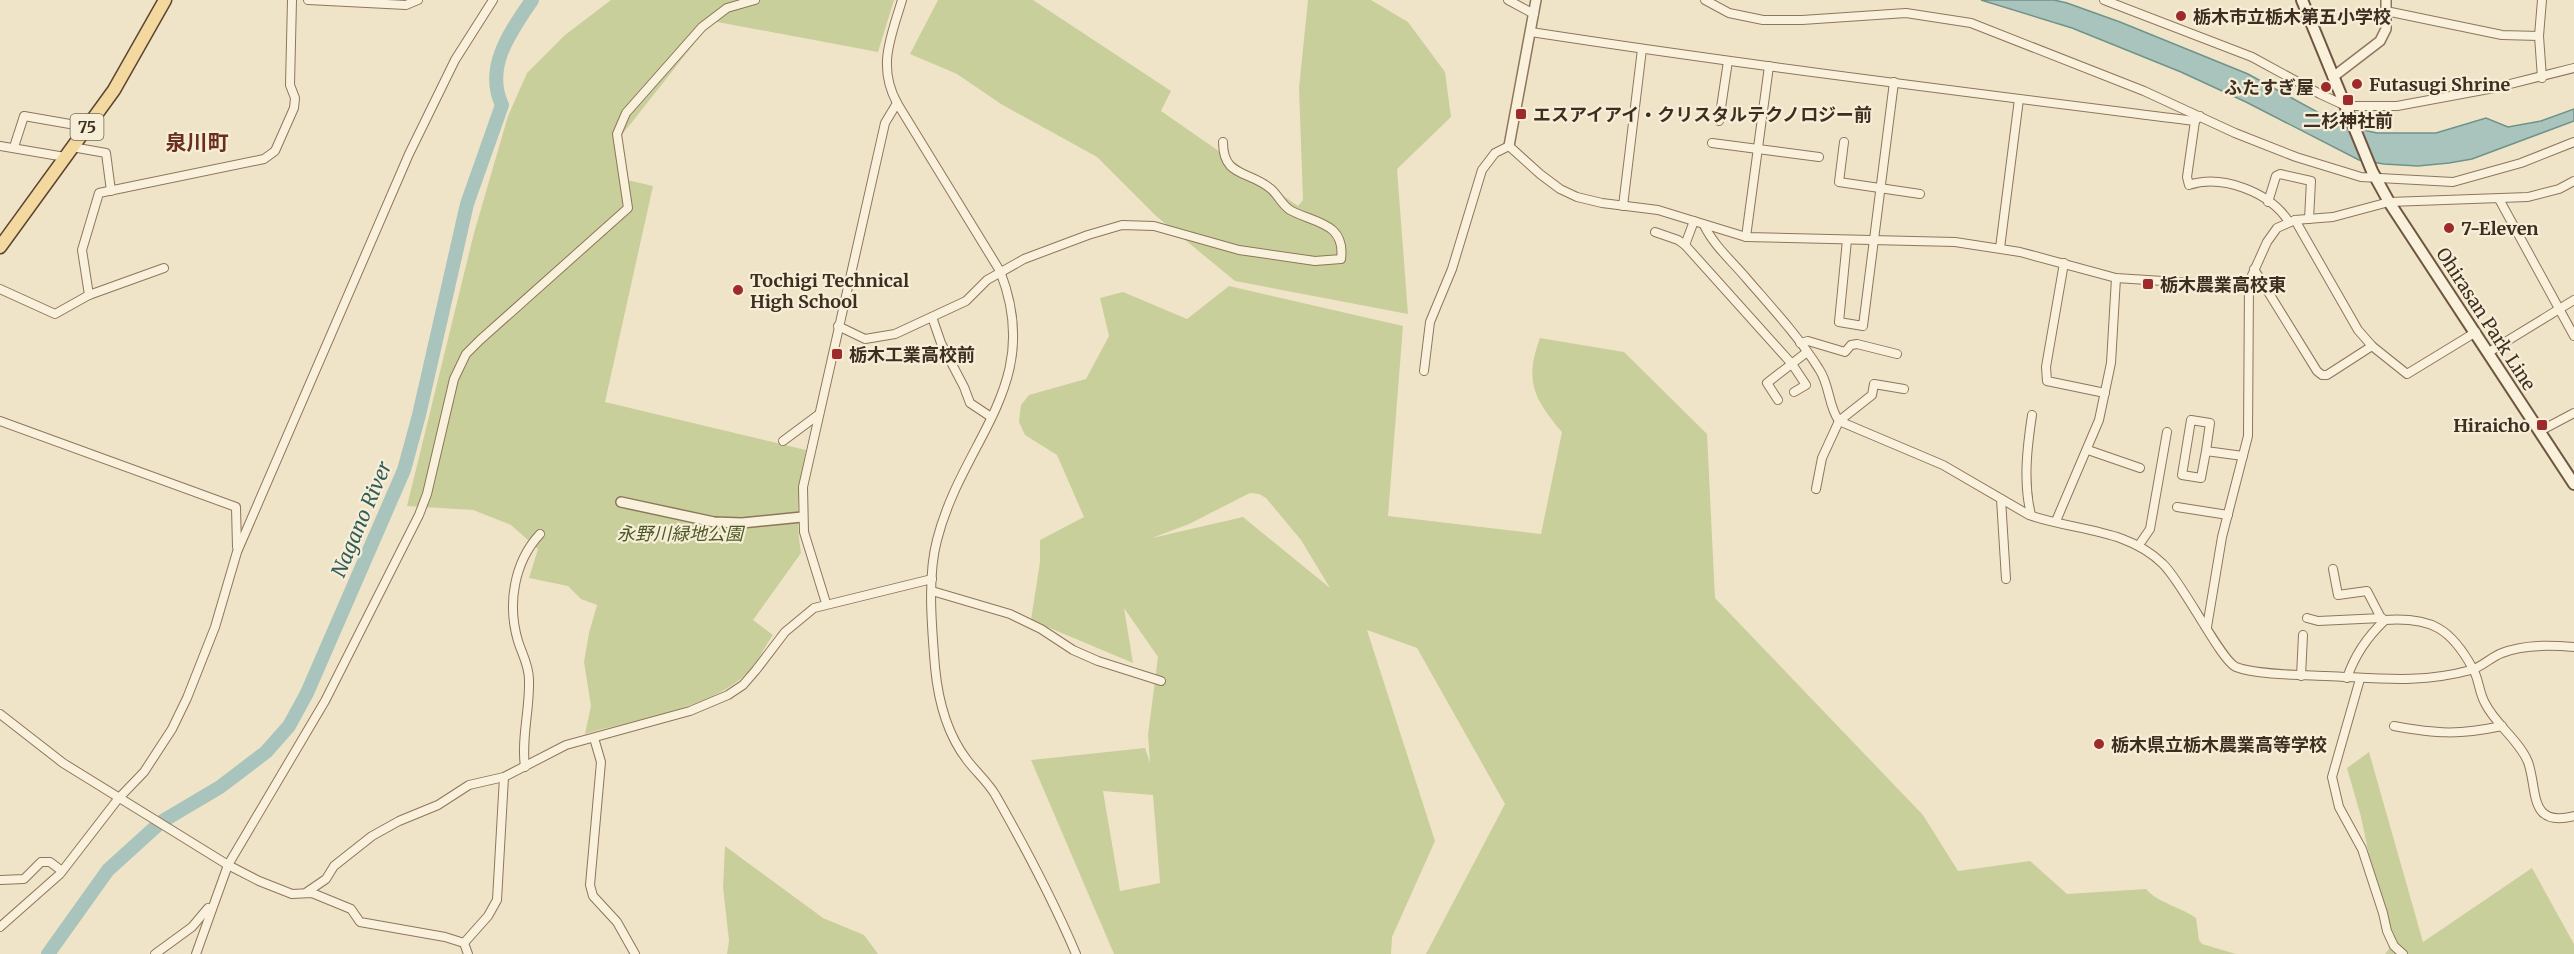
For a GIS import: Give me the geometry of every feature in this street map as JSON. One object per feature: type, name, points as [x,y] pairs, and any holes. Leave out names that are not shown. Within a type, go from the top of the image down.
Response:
[{"type":"main road","name":"75","points":[[0,247],[128,68],[165,0]]},
{"type":"main road","points":[[2302,0],[2347,109]]},
{"type":"main road","name":"Ohirasan Park Line","points":[[2347,109],[2374,174],[2389,202],[2574,484]]},
{"type":"street","points":[[89,295],[82,250],[99,193],[264,159],[275,151],[294,108],[295,98],[290,85],[292,0]]},
{"type":"street","points":[[308,0],[406,5],[418,0]]},
{"type":"street","points":[[0,927],[62,871],[118,799],[144,772],[181,712],[216,627],[237,552],[409,154],[455,60],[493,0]]},
{"type":"street","points":[[196,954],[228,865],[325,701],[419,515],[428,494],[449,397],[459,365],[480,340],[628,208],[617,134],[626,113],[702,27],[727,8],[755,0]]},
{"type":"street","points":[[902,0],[886,63],[888,83],[897,103],[1000,271],[1013,310],[1014,342],[1009,379],[941,525],[935,548],[932,579],[935,666],[944,716],[966,759],[994,792],[1037,872],[1076,954]]},
{"type":"street","points":[[1509,0],[1534,14]]},
{"type":"street","points":[[1509,146],[1536,0]]},
{"type":"street","points":[[1705,0],[1729,13],[1763,20],[1802,20],[1906,13],[1971,23],[2100,73],[2197,118],[2296,157],[2361,177],[2374,174],[2453,182],[2521,163],[2574,142]]},
{"type":"street","points":[[2104,0],[2252,57],[2347,109],[2397,106],[2542,78],[2574,68]]},
{"type":"street","points":[[2333,76],[2380,41],[2386,29],[2386,0]]},
{"type":"street","points":[[2542,0],[2538,36],[2542,78]]},
{"type":"street","points":[[2386,11],[2502,35],[2538,36]]},
{"type":"street","points":[[1531,32],[1728,61],[2019,99],[2197,118]]},
{"type":"street","points":[[1623,206],[1642,49]]},
{"type":"street","points":[[1719,121],[1728,61]]},
{"type":"street","points":[[1746,237],[1769,66]]},
{"type":"street","points":[[1847,240],[1839,322],[1863,326],[1872,240],[1894,82]]},
{"type":"street","points":[[2000,248],[2019,99]]},
{"type":"street","points":[[826,603],[808,549],[802,517],[806,467],[885,123],[897,103]]},
{"type":"street","points":[[14,147],[24,116],[87,127]]},
{"type":"street","points":[[2197,118],[2187,177],[2189,185],[2206,180],[2231,183],[2268,202],[2284,214],[2292,221],[2320,261],[2346,313],[2358,330],[2373,346],[2407,374],[2475,332]]},
{"type":"street","points":[[838,326],[865,339],[896,334],[966,301],[987,280],[1024,259],[1088,235],[1135,224],[1154,226],[1239,250],[1315,261],[1341,259],[1340,238],[1326,225],[1291,210],[1270,189],[1231,168],[1223,158],[1223,142]]},
{"type":"street","points":[[1844,142],[1839,182],[1920,194]]},
{"type":"street","points":[[1712,144],[1819,157]]},
{"type":"street","points":[[0,146],[106,153],[111,191]]},
{"type":"street","points":[[1509,146],[1560,189],[1587,200],[1658,210],[1746,237],[1955,242],[2000,248],[2116,278],[2226,285],[2249,282]]},
{"type":"street","points":[[1424,371],[1431,322],[1452,269],[1482,170],[1495,153],[1509,146]]},
{"type":"street","points":[[2268,202],[2276,176],[2280,174],[2311,181],[2309,219]]},
{"type":"street","points":[[2207,627],[2228,515],[2248,436],[2249,282],[2267,242],[2277,228],[2292,221],[2357,212],[2389,202],[2499,199],[2544,194],[2574,182]]},
{"type":"street","points":[[2499,199],[2574,336]]},
{"type":"street","points":[[1685,245],[1694,221]]},
{"type":"street","points":[[1704,225],[1711,239],[1807,352],[1828,386],[1835,415],[1839,421],[1942,465],[2042,520],[2055,521],[2139,545],[2169,571],[2224,656],[2236,667],[2301,675],[2397,681],[2443,676],[2474,669],[2502,653],[2526,646],[2574,647]]},
{"type":"street","points":[[1655,232],[1678,240],[1685,245],[1792,364],[1806,385],[1794,392]]},
{"type":"street","points":[[2064,263],[2046,367],[2047,381],[2105,393]]},
{"type":"street","points":[[0,289],[55,314],[89,295],[164,268]]},
{"type":"street","points":[[2254,269],[2317,371],[2322,375],[2327,375],[2373,346]]},
{"type":"street","points":[[2055,521],[2088,450],[2099,420],[2111,363],[2116,278]]},
{"type":"street","points":[[2488,352],[2574,300]]},
{"type":"street","points":[[932,317],[941,343],[970,403],[991,417]]},
{"type":"street","points":[[1800,343],[1808,341],[1845,352],[1851,345],[1857,344],[1897,354]]},
{"type":"street","points":[[1779,400],[1767,383],[1807,352]]},
{"type":"street","points":[[1816,489],[1822,458],[1839,421],[1872,395],[1874,384],[1904,389]]},
{"type":"street","points":[[2540,432],[2574,413]]},
{"type":"street","points":[[783,441],[818,414]]},
{"type":"street","points":[[2031,515],[2026,493],[2028,438],[2032,415]]},
{"type":"street","points":[[2191,420],[2210,423],[2206,451],[2201,478],[2182,475],[2191,420]]},
{"type":"street","points":[[0,421],[236,507],[237,552]]},
{"type":"street","points":[[2139,545],[2150,529],[2167,432]]},
{"type":"street","points":[[2088,450],[2140,468]]},
{"type":"street","points":[[2206,451],[2243,456]]},
{"type":"street","points":[[2001,499],[2006,579]]},
{"type":"street","points":[[621,501],[714,522],[742,523],[802,517]]},
{"type":"street","points":[[2177,507],[2228,515]]},
{"type":"street","points":[[525,767],[523,752],[529,681],[525,656],[516,632],[513,596],[524,554],[540,534]]},
{"type":"street","points":[[2333,569],[2338,596],[2367,591],[2383,618]]},
{"type":"street","points":[[0,714],[63,763],[228,865],[292,894],[307,892],[326,879],[334,866],[372,836],[399,821],[438,805],[469,784],[504,777],[550,752],[690,711],[728,695],[743,685],[785,632],[814,608],[826,603],[932,579]]},
{"type":"street","points":[[932,591],[1010,614],[1041,629],[1073,650],[1098,661],[1161,681]]},
{"type":"street","points":[[2307,618],[2318,621],[2383,618],[2416,620],[2446,630],[2474,669],[2485,704],[2528,761],[2535,800],[2544,814],[2559,819],[2574,816]]},
{"type":"street","points":[[2347,678],[2353,659],[2383,618]]},
{"type":"street","points":[[2301,675],[2303,635]]},
{"type":"street","points":[[2360,679],[2332,777],[2339,807],[2362,849],[2387,931],[2394,946],[2403,954]]},
{"type":"street","points":[[2394,726],[2435,733],[2457,733],[2502,726]]},
{"type":"street","points":[[594,738],[601,762],[590,885],[592,896],[617,922],[635,954]]},
{"type":"street","points":[[464,943],[488,916],[497,900],[504,777]]},
{"type":"street","points":[[0,880],[24,879],[41,862],[50,862],[62,871]]},
{"type":"street","points":[[307,892],[351,909],[360,922],[445,937],[464,943]]},
{"type":"street","points":[[155,954],[192,927],[213,903]]},
{"type":"street","points":[[464,943],[468,954]]},
{"type":"green space","name":"永野川緑地公園","points":[[611,0],[894,0],[878,52],[712,21],[621,136],[627,180],[653,186],[605,402],[806,450],[799,502],[798,527],[801,553],[753,620],[773,635],[750,670],[735,683],[717,694],[673,711],[585,734],[591,706],[584,662],[597,605],[581,599],[568,586],[529,578],[538,549],[511,525],[473,510],[407,506],[474,233],[508,116],[527,73],[565,35]]},
{"type":"green space","points":[[938,0],[1033,0],[1171,91],[1161,111],[1298,206],[1303,200],[1299,88],[1308,0],[1371,0],[1408,22],[1445,72],[1451,117],[1397,169],[1408,314],[1235,281],[1156,216],[1097,157],[1001,104],[957,74],[910,54]]},
{"type":"green space","points":[[1229,286],[1403,326],[1388,516],[1541,534],[1562,432],[1544,409],[1534,389],[1533,366],[1540,338],[1624,352],[1707,434],[1715,598],[1923,815],[1958,871],[2030,861],[2067,894],[2146,889],[2157,898],[2196,918],[2199,940],[2202,944],[2236,954],[1426,954],[1505,804],[1417,648],[1367,630],[1435,841],[1392,937],[1391,954],[1114,954],[1031,760],[1145,748],[1150,763],[1148,735],[1158,657],[1124,608],[1133,663],[1031,620],[1040,562],[1040,540],[1084,517],[1057,455],[1025,435],[1019,422],[1021,405],[1029,395],[1086,379],[1109,336],[1100,298],[1123,292],[1187,319]],"holes":[[[1250,493],[1266,498],[1301,540],[1330,588],[1243,517],[1152,538],[1189,524]],[[1103,791],[1153,795],[1160,883],[1120,891]]]},
{"type":"green space","points":[[2369,752],[2423,942],[2532,868],[2574,944],[2574,954],[2385,954],[2389,949],[2361,817],[2347,768]]},
{"type":"green space","points":[[725,846],[823,918],[864,935],[878,954],[727,954],[729,941],[723,887]]},
{"type":"water","points":[[1981,0],[2054,0],[2067,3],[2248,74],[2341,125],[2377,133],[2436,133],[2486,118],[2508,127],[2541,121],[2574,109],[2574,121],[2472,159],[2418,166],[2359,160],[2246,102],[2181,72],[2072,28]]},
{"type":"waterway","name":"Nagano River","points":[[48,954],[108,870],[161,822],[220,787],[266,752],[289,726],[307,693],[404,470],[419,415],[467,204],[502,105],[497,91],[498,63],[502,50],[516,24],[532,0]]},
{"type":"place","name":"栃木市立栃木第五小学校","points":[[2181,16]]},
{"type":"place","name":"Futasugi Shrine","points":[[2357,84]]},
{"type":"place","name":"ふたすぎ屋","points":[[2326,87]]},
{"type":"place","name":"二杉神社前","points":[[2348,100]]},
{"type":"place","name":"エスアイアイ・クリスタルテクノロジー前","points":[[1521,114]]},
{"type":"place","name":"7-Eleven","points":[[2449,228]]},
{"type":"place","name":"栃木農業高校東","points":[[2148,284]]},
{"type":"place","name":"Tochigi Technical High School","points":[[738,290]]},
{"type":"place","name":"栃木工業高校前","points":[[837,354]]},
{"type":"place","name":"Hiraicho","points":[[2542,425]]},
{"type":"place","name":"栃木県立栃木農業高等学校","points":[[2099,744]]},
{"type":"district","name":"泉川町","points":[[197,142]]}]
